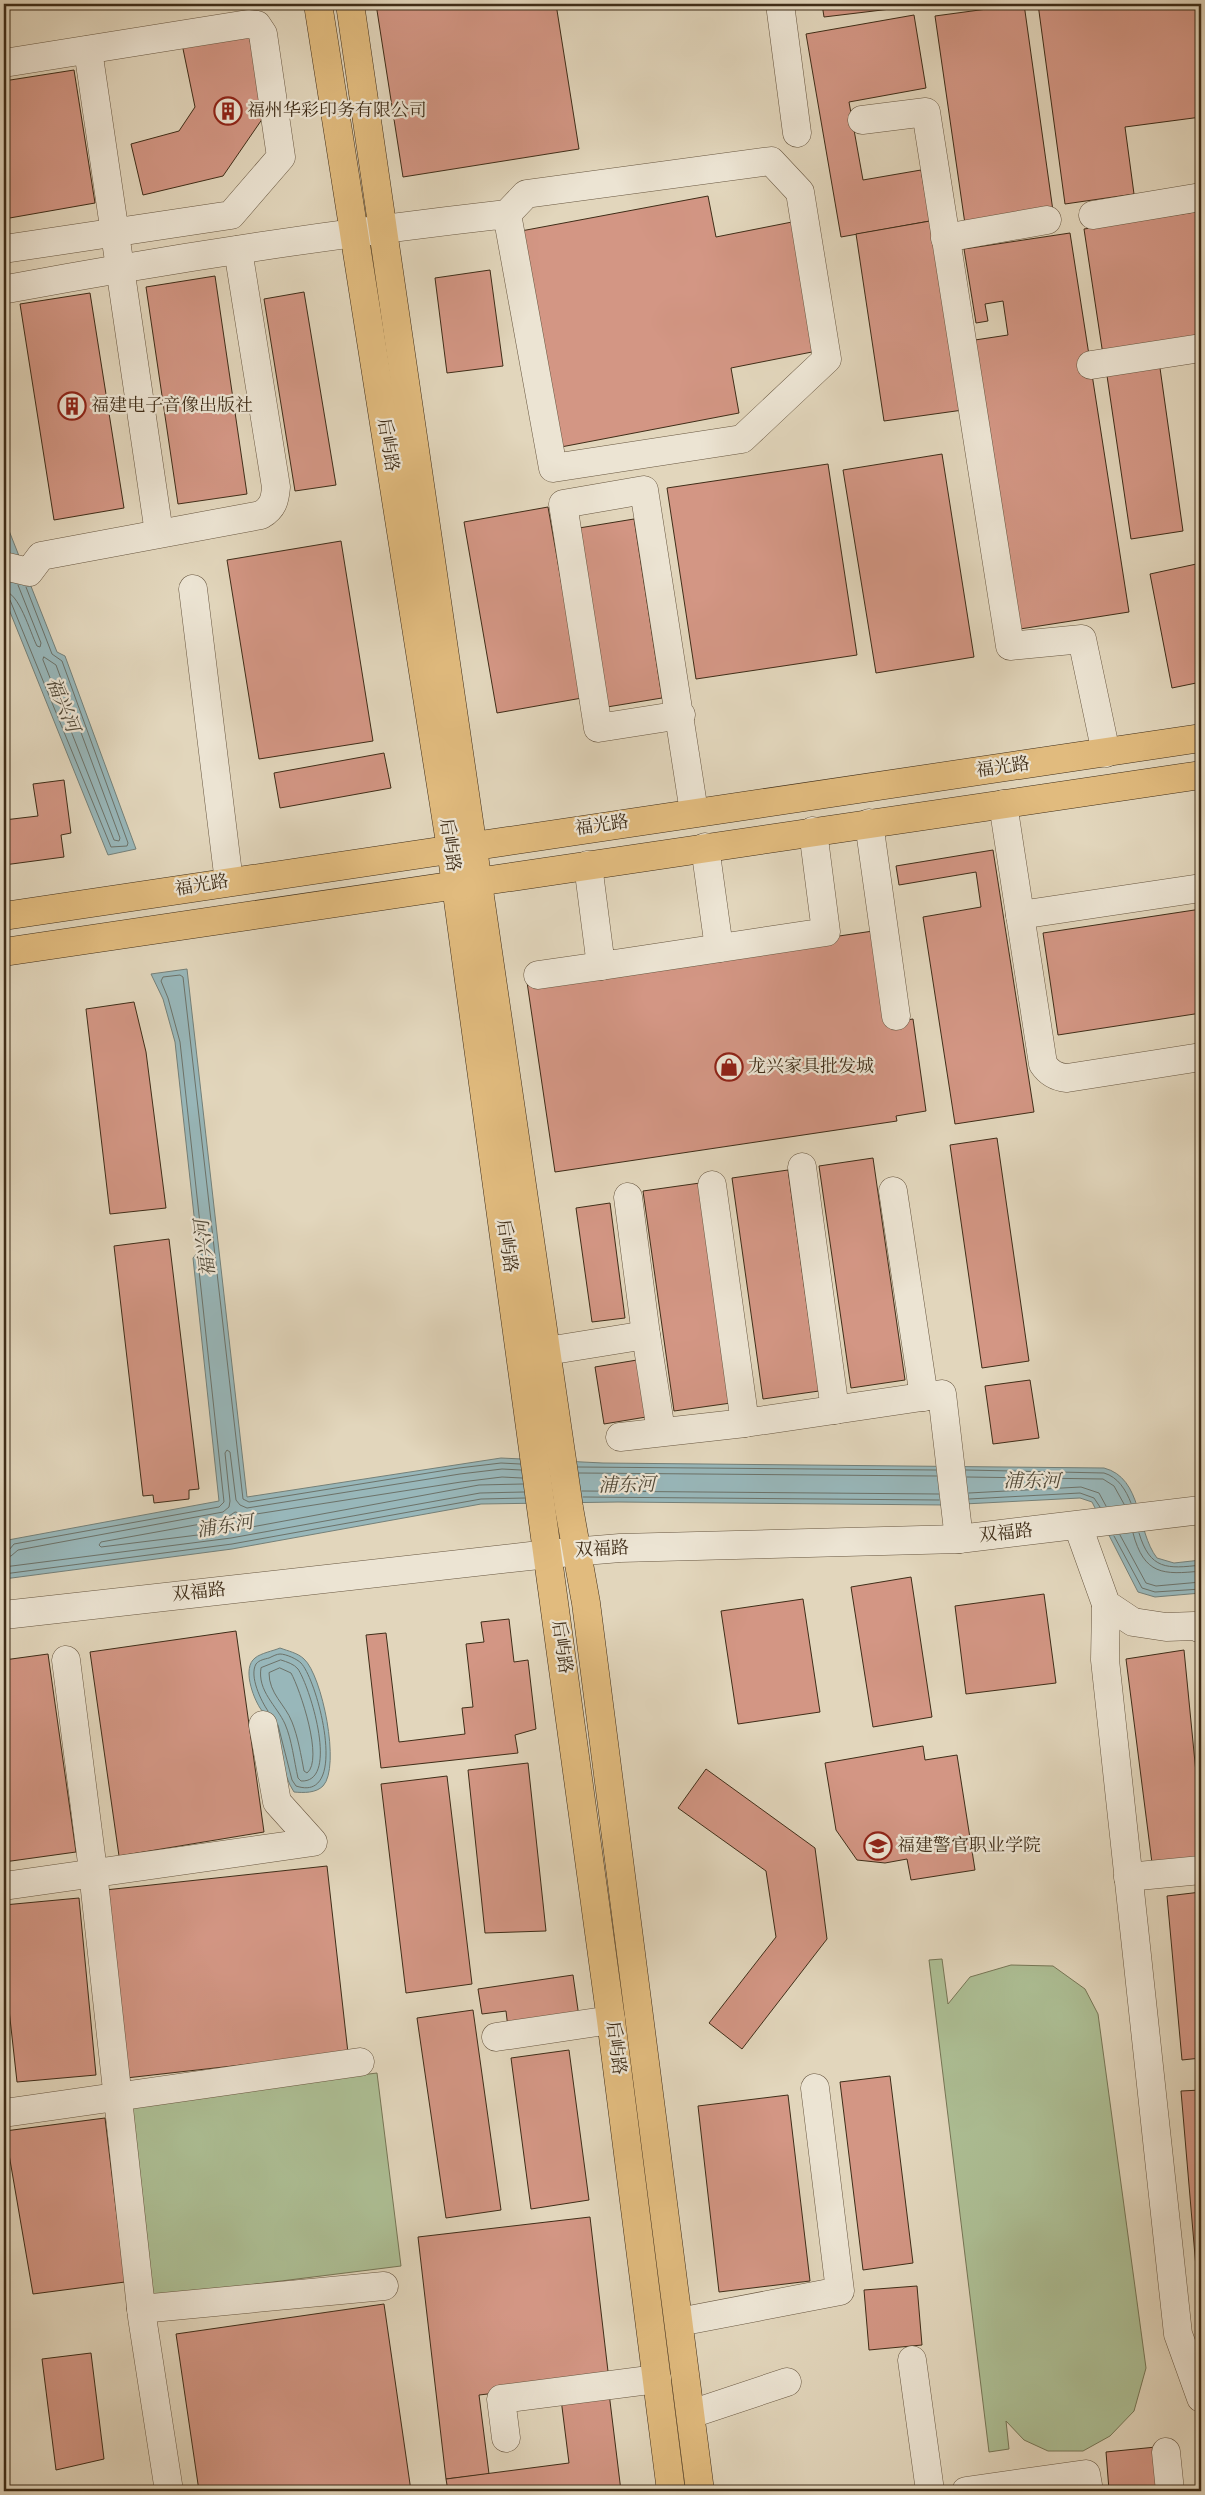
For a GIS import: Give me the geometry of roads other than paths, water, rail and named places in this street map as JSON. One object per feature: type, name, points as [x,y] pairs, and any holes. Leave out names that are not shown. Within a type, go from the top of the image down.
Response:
[{"type":"main road","name":"后屿路","points":[[318,4],[354,233],[462,847]]},
{"type":"main road","name":"后屿路","points":[[350,4],[383,228],[467,882],[542,1509],[611,2020],[671,2491]]},
{"type":"main road","name":"福光路","points":[[4,916],[1201,738]]},
{"type":"main road","name":"福光路","points":[[4,952],[467,882],[1201,775]]},
{"type":"main road","name":"后屿路","points":[[467,882],[547,1351],[577,1552],[700,2491]]},
{"type":"street","points":[[780,4],[797,133]]},
{"type":"street","points":[[4,63],[248,24],[257,25],[263,34],[281,157],[231,215],[4,250]]},
{"type":"street","points":[[88,50],[159,533]]},
{"type":"street","points":[[862,120],[926,112],[1010,646],[1082,639],[1106,753]]},
{"type":"street","points":[[6,289],[120,268],[383,228],[506,214],[526,194],[771,161],[800,192],[827,359],[742,439],[553,468],[506,214]]},
{"type":"street","points":[[1092,215],[1201,197]]},
{"type":"street","points":[[946,238],[1047,220]]},
{"type":"street","points":[[16,569],[41,556],[261,515],[270,510],[275,500],[276,487],[238,250]]},
{"type":"street","points":[[1091,365],[1201,348]]},
{"type":"street","points":[[680,715],[598,728],[562,504],[644,490],[680,715],[694,812]]},
{"type":"street","points":[[193,589],[229,882]]},
{"type":"street","points":[[1004,804],[1043,1064],[1047,1071],[1067,1078],[1201,1057]]},
{"type":"street","points":[[869,823],[896,1016]]},
{"type":"street","points":[[538,976],[826,932],[813,831]]},
{"type":"street","points":[[705,847],[719,948]]},
{"type":"street","points":[[588,865],[602,966]]},
{"type":"street","points":[[1020,915],[1201,888]]},
{"type":"street","points":[[802,1167],[835,1410]]},
{"type":"street","points":[[712,1185],[745,1423]]},
{"type":"street","points":[[894,1191],[924,1397]]},
{"type":"street","points":[[628,1197],[661,1431]]},
{"type":"street","points":[[547,1351],[646,1335]]},
{"type":"street","points":[[620,1437],[745,1423],[942,1394],[958,1539]]},
{"type":"street","name":"双福路","points":[[4,1615],[548,1554],[958,1539],[1201,1510]]},
{"type":"street","points":[[1086,1524],[1106,1604],[1105,1660],[1178,2334],[1201,2398]]},
{"type":"street","points":[[1106,1604],[1133,1622],[1166,1627],[1194,1626],[1201,1629]]},
{"type":"street","points":[[66,1660],[93,1873],[141,2308],[169,2491]]},
{"type":"street","points":[[4,1886],[313,1842],[277,1802],[263,1725]]},
{"type":"street","points":[[1128,1877],[1201,1870]]},
{"type":"street","points":[[496,2037],[611,2020]]},
{"type":"street","points":[[4,2113],[360,2062]]},
{"type":"street","points":[[679,2322],[840,2291],[815,2088]]},
{"type":"street","points":[[141,2308],[384,2286]]},
{"type":"street","points":[[912,2360],[930,2491]]},
{"type":"street","points":[[506,2438],[501,2399],[657,2379]]},
{"type":"street","points":[[691,2414],[788,2382]]},
{"type":"street","points":[[1166,2452],[1170,2491]]},
{"type":"street","points":[[966,2491],[1020,2487],[1086,2474],[1089,2491]]},
{"type":"water","name":"福兴河","points":[[4,518],[57,652],[65,656],[136,849],[108,855],[4,597]]},
{"type":"water","points":[[187,969],[247,1497],[501,1458],[603,1463],[1104,1468],[1117,1474],[1126,1482],[1137,1507],[1150,1547],[1157,1558],[1174,1563],[1201,1560],[1201,1593],[1155,1597],[1138,1592],[1092,1502],[1080,1498],[945,1505],[618,1502],[481,1504],[232,1549],[4,1579],[4,1547],[8,1540],[219,1501],[193,1258],[198,1252],[175,1042],[163,999],[151,974]]},
{"type":"water","points":[[280,1648],[304,1659],[311,1668],[323,1701],[330,1742],[330,1760],[328,1776],[323,1786],[313,1791],[294,1792],[285,1770],[275,1731],[257,1703],[250,1683],[249,1668],[255,1658]]},
{"type":"place","name":"福州华彩印务有限公司","points":[[228,111]]},
{"type":"place","name":"福建电子音像出版社","points":[[72,406]]},
{"type":"place","name":"龙兴家具批发城","points":[[729,1067]]},
{"type":"place","name":"福建警官职业学院","points":[[878,1846]]},
{"type":"water label","name":"浦东河","points":[[1032,1482]]},
{"type":"water label","name":"浦东河","points":[[627,1486]]},
{"type":"water label","name":"浦东河","points":[[225,1527]]}]
